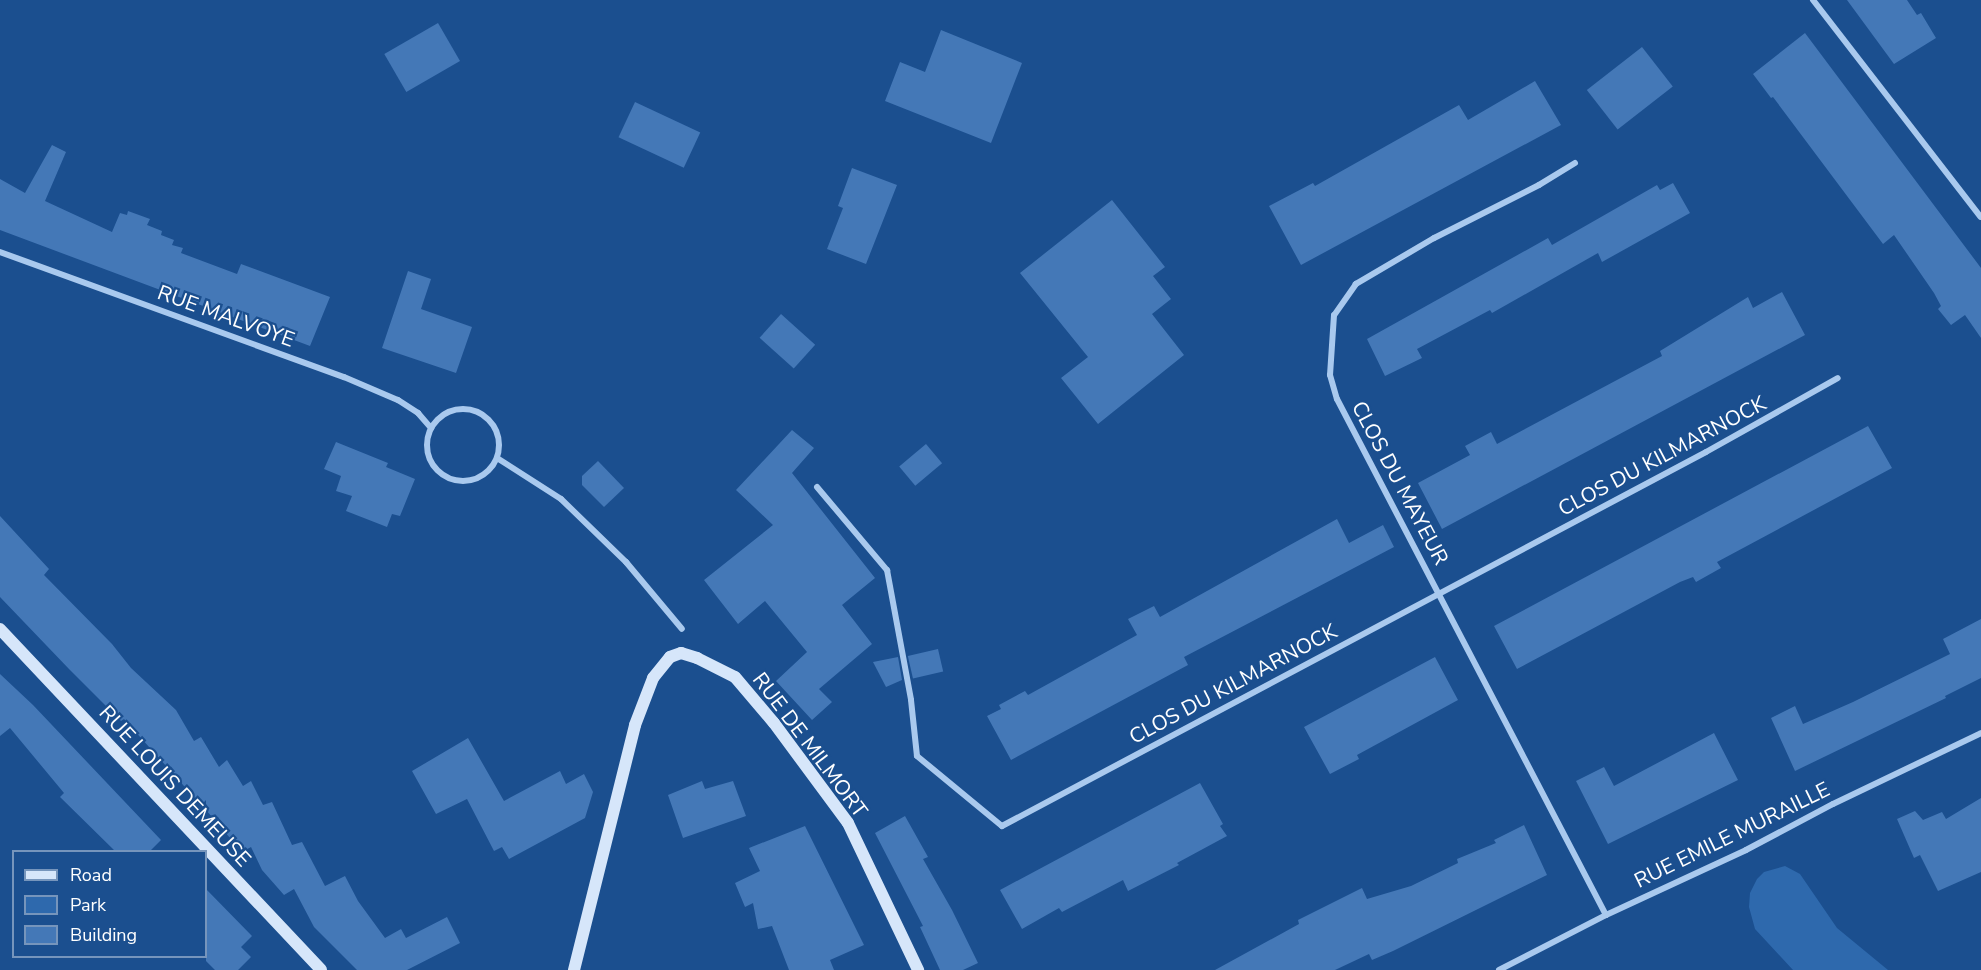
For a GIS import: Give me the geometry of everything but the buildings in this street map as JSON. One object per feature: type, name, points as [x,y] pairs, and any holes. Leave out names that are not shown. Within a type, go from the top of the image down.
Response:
[{"type":"street","points":[[1813,0],[1981,217]]},
{"type":"street","name":"CLOS DU MAYEUR","points":[[1575,163],[1539,185],[1434,238],[1356,284],[1334,315],[1329,368],[1337,399],[1606,915]]},
{"type":"street","name":"RUE MALVOYE","points":[[0,252],[344,377],[398,400],[418,414],[431,428]]},
{"type":"street","name":"CLOS DU KILMARNOCK","points":[[817,487],[887,570],[911,700],[917,756],[1002,826],[1706,452],[1838,378]]},
{"type":"street","points":[[459,409],[482,414],[492,422],[498,435],[500,448],[497,458],[489,471],[477,479],[465,482],[451,480],[432,464],[427,440],[431,428],[438,418],[459,409]]},
{"type":"street","points":[[497,458],[561,499],[626,562],[682,629]]},
{"type":"street","name":"RUE LOUIS DEMEUSE","points":[[0,629],[321,970]]},
{"type":"street","name":"RUE DE MILMORT","points":[[574,970],[635,725],[653,678],[670,657],[681,653],[697,658],[735,677],[781,732],[848,823],[918,970]]},
{"type":"street","name":"RUE EMILE MURAILLE","points":[[1499,970],[1606,915],[1746,850],[1833,804],[1981,733]]},
{"type":"green space","points":[[1785,866],[1800,874],[1837,928],[1888,970],[1793,970],[1755,929],[1749,907],[1750,893],[1757,879],[1764,872]]}]
